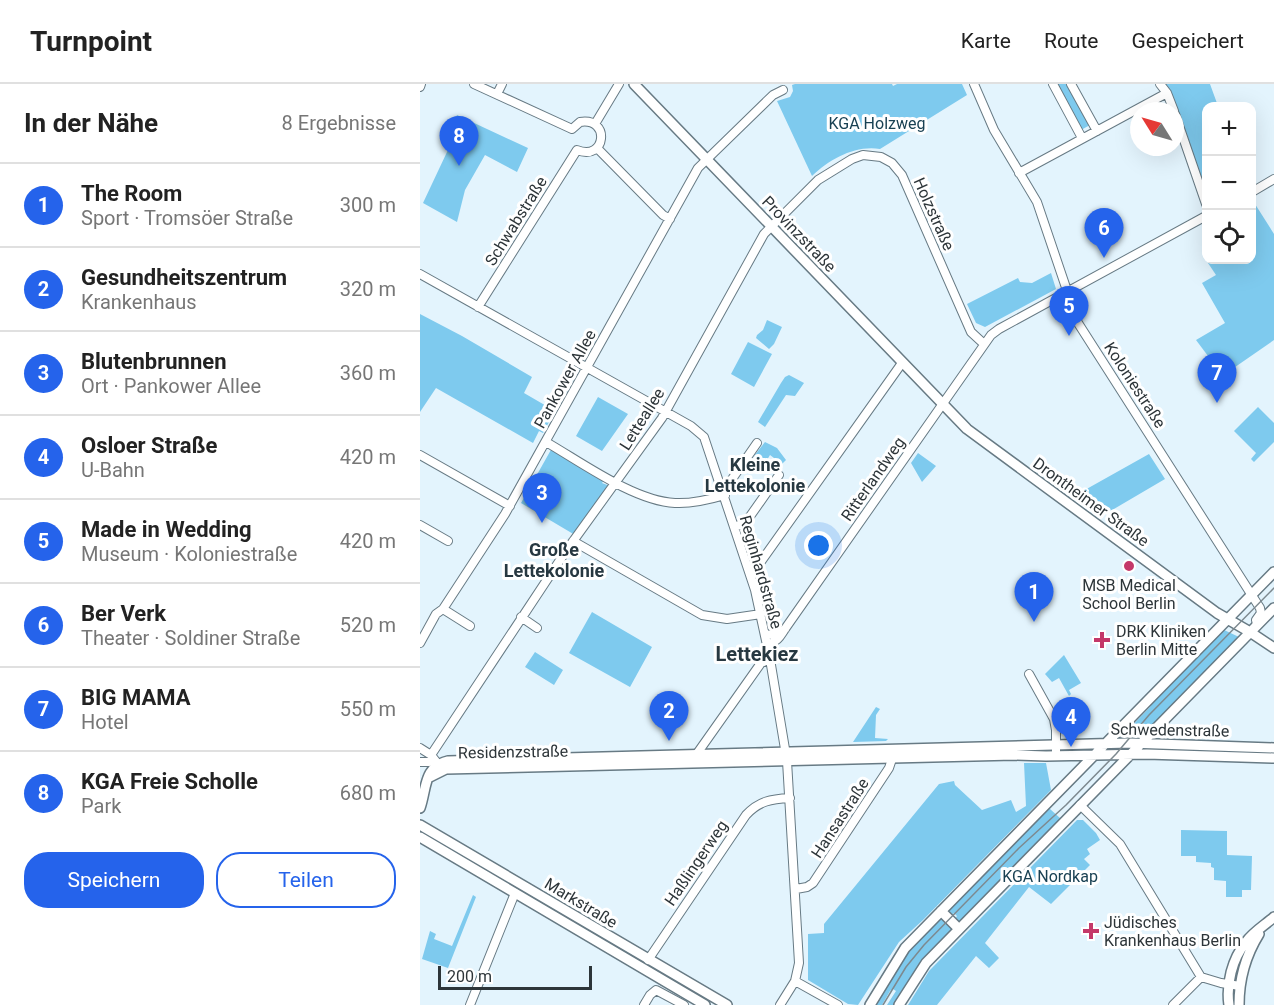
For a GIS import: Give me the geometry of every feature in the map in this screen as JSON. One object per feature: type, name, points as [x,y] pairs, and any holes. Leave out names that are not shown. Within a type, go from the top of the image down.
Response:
[{"type":"main road","name":"Provinzstraße","points":[[634,84],[942,404]]},
{"type":"main road","name":"Drontheimer Straße","points":[[942,404],[973,435],[1227,620],[1254,628]]},
{"type":"main road","points":[[870,1005],[901,953],[1274,572]]},
{"type":"main road","points":[[899,1005],[923,966],[1274,608]]},
{"type":"main road","points":[[1254,628],[1274,648]]},
{"type":"main road","name":"Schwedenstraße","points":[[957,752],[1056,745],[1141,743],[1274,748]]},
{"type":"main road","name":"Residenzstraße","points":[[424,785],[437,772],[446,769],[957,752]]},
{"type":"main road","name":"Schwedenstraße","points":[[957,752],[1056,756],[1131,754],[1274,758]]},
{"type":"main road","name":"Residenzstraße","points":[[424,785],[434,767],[433,760],[696,754],[787,756]]},
{"type":"main road","points":[[420,808],[424,785]]},
{"type":"main road","name":"Markstraße","points":[[420,825],[520,884],[573,921],[646,964],[727,1005]]},
{"type":"main road","name":"Markstraße","points":[[420,837],[515,893],[573,921]]},
{"type":"main road","points":[[515,893],[520,884]]},
{"type":"main road","points":[[941,911],[959,929]]},
{"type":"main road","points":[[1229,1005],[1229,984],[1238,954],[1245,942],[1274,917]]},
{"type":"main road","points":[[1239,1005],[1240,989],[1250,951],[1263,926]]},
{"type":"main road","name":"Markstraße","points":[[646,964],[705,1005]]},
{"type":"street","points":[[474,84],[572,129],[580,122],[588,121],[595,124],[602,134],[597,148],[663,215],[670,219]]},
{"type":"street","points":[[497,94],[502,84]]},
{"type":"street","points":[[595,124],[620,84]]},
{"type":"street","name":"Koloniestraße","points":[[974,84],[993,130],[1037,202],[1078,323],[1261,611],[1254,628]]},
{"type":"street","points":[[1053,84],[1082,138]]},
{"type":"street","points":[[1071,84],[1096,131]]},
{"type":"street","points":[[1160,84],[1170,102]]},
{"type":"street","name":"Pankower Allee","points":[[420,643],[436,614],[442,609],[510,506],[698,168],[773,95],[783,90]]},
{"type":"street","points":[[1019,173],[1167,93]]},
{"type":"street","points":[[1184,141],[1202,192]]},
{"type":"street","name":"Schwabstraße","points":[[478,307],[577,150],[589,152],[597,148]]},
{"type":"street","name":"Holzstraße","points":[[771,226],[818,180],[852,159],[869,155],[886,159],[902,175],[971,332],[984,344]]},
{"type":"street","points":[[1256,189],[1274,180]]},
{"type":"street","name":"Ritterlandweg","points":[[767,645],[780,638],[784,629],[984,344],[999,329],[1202,218]]},
{"type":"street","name":"Letteallee","points":[[433,760],[521,617],[662,418],[758,244],[771,226]]},
{"type":"street","name":"Reginhardstraße","points":[[420,274],[665,411],[691,426],[704,437],[747,562],[761,614],[787,756],[799,963],[795,981],[780,1005]]},
{"type":"street","points":[[750,572],[755,570],[902,363]]},
{"type":"street","points":[[546,442],[643,496],[674,503],[694,502],[725,495]]},
{"type":"street","points":[[722,486],[730,482],[757,443]]},
{"type":"street","points":[[420,455],[510,506]]},
{"type":"street","points":[[735,527],[746,522],[779,475]]},
{"type":"street","points":[[420,525],[448,541]]},
{"type":"street","points":[[573,541],[702,615],[727,620],[761,614]]},
{"type":"street","points":[[747,562],[762,560]]},
{"type":"street","points":[[442,609],[470,626]]},
{"type":"street","points":[[521,617],[537,628]]},
{"type":"street","points":[[765,635],[775,634],[784,629]]},
{"type":"street","points":[[696,754],[761,663],[770,659]]},
{"type":"street","points":[[1027,670],[1054,719],[1056,756]]},
{"type":"street","points":[[707,738],[711,754]]},
{"type":"street","points":[[420,747],[433,760]]},
{"type":"street","name":"Hansastraße","points":[[796,889],[813,883],[889,768],[894,753]]},
{"type":"street","name":"Residenzstraße","points":[[420,762],[433,760]]},
{"type":"street","name":"Haßlingerweg","points":[[646,964],[753,808],[767,800],[790,798]]},
{"type":"street","points":[[1080,805],[1119,844],[1201,977],[1240,989]]},
{"type":"street","points":[[470,1005],[515,893]]},
{"type":"street","points":[[1173,1005],[1201,977]]},
{"type":"street","points":[[795,981],[837,1005]]},
{"type":"street","points":[[644,1005],[653,991],[658,990],[684,1005]]},
{"type":"green space","name":"KGA Holzweg","points":[[892,84],[893,86],[897,84],[962,84],[967,95],[880,149],[852,151],[827,164],[812,176],[777,101],[790,97],[793,91],[792,85]]},
{"type":"green space","points":[[1056,84],[1068,84],[1090,125],[1081,130]]},
{"type":"green space","points":[[1163,84],[1210,84],[1217,102],[1202,102],[1202,186],[1184,139],[1184,102],[1170,102]]},
{"type":"green space","points":[[457,115],[528,148],[517,172],[485,155],[465,190],[457,222],[423,203],[455,135],[449,132]]},
{"type":"green space","points":[[1256,206],[1274,234],[1274,340],[1225,374],[1214,364],[1196,340],[1225,323],[1202,283],[1216,275],[1209,264],[1256,264]]},
{"type":"green space","points":[[1051,273],[1056,289],[985,327],[976,323],[967,304],[1018,278],[1020,282],[1032,283]]},
{"type":"green space","points":[[420,314],[532,377],[524,393],[555,411],[543,433],[539,431],[533,443],[436,388],[420,412]]},
{"type":"green space","points":[[767,320],[782,327],[769,349],[756,338],[763,330]]},
{"type":"green space","points":[[748,342],[772,354],[754,387],[731,374]]},
{"type":"green space","points":[[789,375],[804,383],[795,396],[786,395],[765,427],[758,422],[781,383]]},
{"type":"green space","points":[[598,397],[628,414],[602,451],[576,436]]},
{"type":"green space","points":[[1258,407],[1274,423],[1274,442],[1254,462],[1251,459],[1256,453],[1234,431]]},
{"type":"green space","points":[[765,442],[777,448],[786,460],[782,464],[770,455],[764,465],[756,460],[754,456]]},
{"type":"green space","points":[[552,448],[605,479],[602,483],[610,486],[575,535],[521,503]]},
{"type":"green space","points":[[918,453],[936,466],[922,482],[911,463]]},
{"type":"green space","points":[[1149,454],[1165,479],[1102,516],[1078,499],[1085,495],[1083,491]]},
{"type":"green space","points":[[592,612],[652,647],[630,687],[569,653]]},
{"type":"green space","points":[[1222,629],[1239,637],[1145,735],[1137,735],[1135,732],[1131,735],[1123,735],[1150,707],[1157,695]]},
{"type":"green space","points":[[535,652],[563,670],[554,685],[525,667]]},
{"type":"green space","points":[[1064,655],[1081,683],[1069,690],[1071,694],[1069,696],[1059,678],[1052,682],[1045,674]]},
{"type":"green space","points":[[876,707],[880,709],[876,715],[875,738],[888,739],[886,741],[853,742]]},
{"type":"green space","points":[[1024,763],[1046,763],[1051,790],[899,942],[858,1005],[848,1004],[808,980],[808,934],[824,933],[824,924],[939,784],[954,781],[955,785],[982,810],[1011,800],[1016,812],[1026,806]]},
{"type":"green space","points":[[1047,809],[1060,818],[1060,821],[959,923],[954,920],[957,916],[954,913],[951,916],[949,909]]},
{"type":"green space","name":"KGA Nordkap","points":[[1077,820],[1083,820],[1100,840],[1087,849],[1090,854],[1084,859],[1090,865],[1051,904],[1029,887],[985,943],[999,958],[989,968],[976,956],[937,1005],[908,1005],[929,971]]},
{"type":"green space","points":[[1181,830],[1227,831],[1227,855],[1252,856],[1251,890],[1242,890],[1242,897],[1226,897],[1226,881],[1214,880],[1214,868],[1211,867],[1211,863],[1196,862],[1196,856],[1181,856]]},
{"type":"green space","points":[[473,895],[476,897],[448,968],[422,959],[430,931],[436,934],[434,939],[452,946]]},
{"type":"green space","points":[[942,916],[954,928],[896,1005],[887,1005],[896,991],[893,989],[882,1005],[874,1005],[902,957]]},
{"type":"tram line","points":[[883,1005],[906,967],[924,945],[1019,848],[1066,805],[1116,754],[1149,715],[1274,588]]},
{"type":"place","name":"KGA Freie Scholle","points":[[459,166]]},
{"type":"place","name":"Ber Verk","points":[[1104,258]]},
{"type":"place","name":"Made in Wedding","points":[[1069,336]]},
{"type":"place","name":"BIG MAMA","points":[[1217,403]]},
{"type":"place","name":"Blutenbrunnen","points":[[542,523]]},
{"type":"place","name":"MSB Medical School Berlin","points":[[1129,566]]},
{"type":"place","name":"The Room","points":[[1034,622]]},
{"type":"place","name":"DRK Kliniken Berlin Mitte","points":[[1102,640]]},
{"type":"place","name":"Gesundheitszentrum","points":[[669,741]]},
{"type":"place","name":"Osloer Straße","points":[[1071,747]]},
{"type":"place","name":"Jüdisches Krankenhaus Berlin","points":[[1091,931]]},
{"type":"district","name":"Kleine Lettekolonie","points":[[755,474]]},
{"type":"district","name":"Große Lettekolonie","points":[[554,559]]},
{"type":"district","name":"Lettekiez","points":[[757,654]]}]
